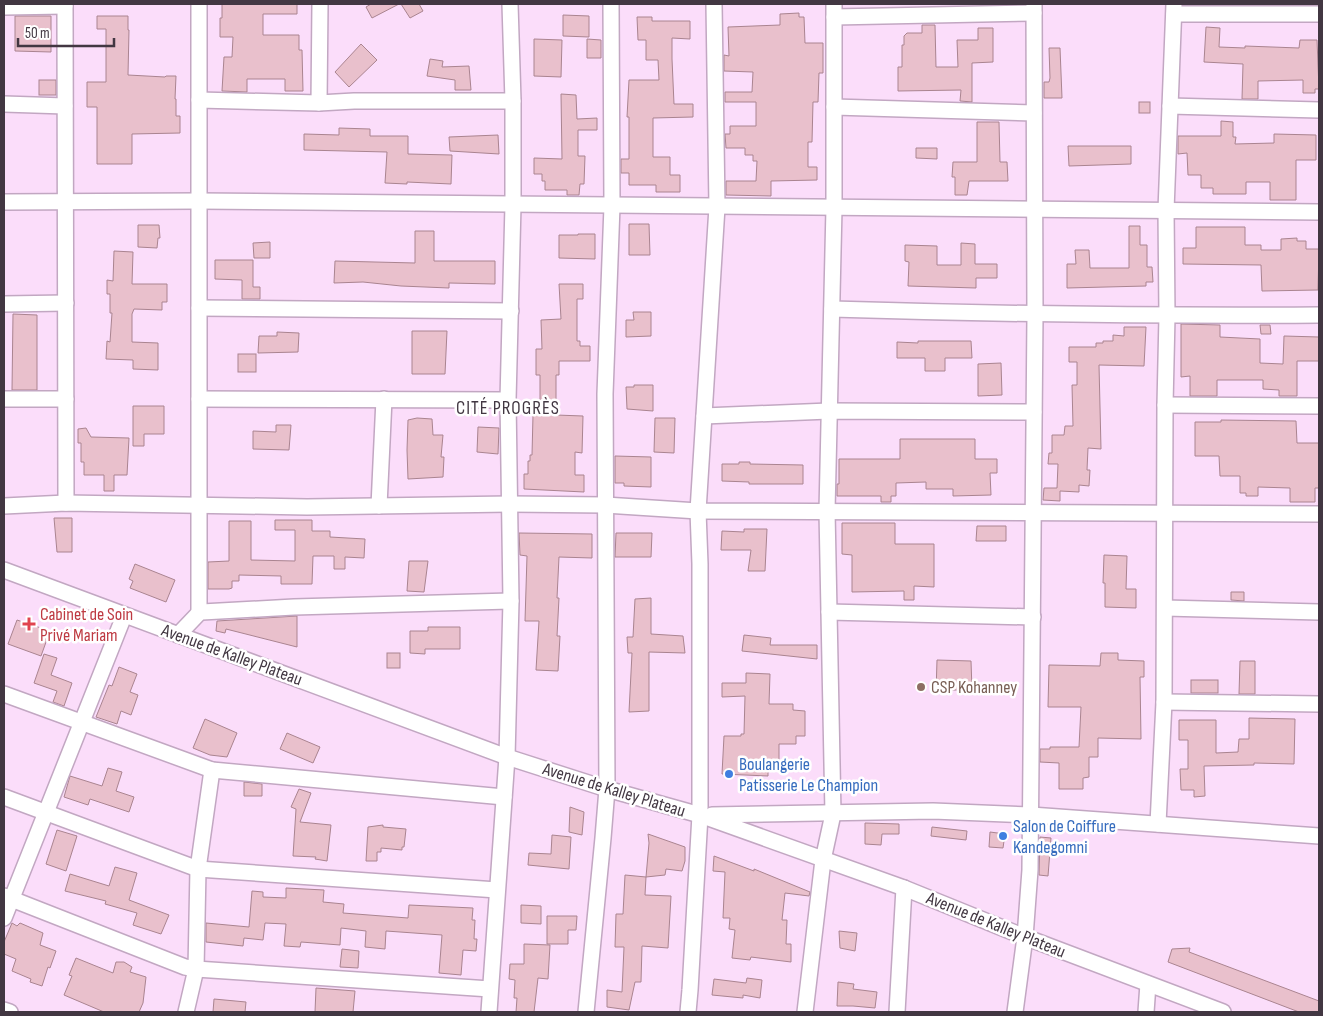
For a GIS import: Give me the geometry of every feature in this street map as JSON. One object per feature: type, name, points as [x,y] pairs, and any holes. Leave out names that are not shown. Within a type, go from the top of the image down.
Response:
[{"type":"street","points":[[199,4],[199,613]]},
{"type":"street","points":[[319,103],[320,4]]},
{"type":"street","points":[[489,1012],[507,757],[511,601],[508,400],[513,205],[513,101],[510,4]]},
{"type":"street","points":[[586,1012],[606,790],[605,394],[612,206],[611,4]]},
{"type":"street","points":[[688,1012],[700,815],[700,564],[698,511],[717,207],[714,4]]},
{"type":"street","points":[[4,7],[65,5],[66,503]]},
{"type":"street","points":[[806,1012],[823,860],[833,814],[827,511],[834,208],[834,10],[1034,9],[1036,315],[1030,870],[1025,937],[1015,1012]]},
{"type":"street","points":[[1158,824],[1164,702],[1166,210],[1174,9],[1319,14]]},
{"type":"street","points":[[199,100],[319,103],[354,101],[513,101]]},
{"type":"street","points":[[4,104],[65,106]]},
{"type":"street","points":[[1170,106],[1319,110]]},
{"type":"street","points":[[834,107],[1034,113]]},
{"type":"street","points":[[4,202],[199,201],[1319,212]]},
{"type":"street","points":[[4,304],[66,303]]},
{"type":"street","points":[[199,308],[511,311]]},
{"type":"street","points":[[832,309],[1036,315],[1319,315]]},
{"type":"street","points":[[4,399],[66,399]]},
{"type":"street","points":[[199,399],[508,400]]},
{"type":"street","points":[[379,506],[384,399]]},
{"type":"street","points":[[1165,405],[1319,406]]},
{"type":"street","points":[[704,416],[829,411],[1034,412]]},
{"type":"street","points":[[4,506],[66,503],[199,506],[510,504],[605,506],[698,511],[1165,515],[1319,514]]},
{"type":"street","name":"Avenue de Kalley Plateau","points":[[4,570],[507,757],[606,790],[700,815],[904,888],[1025,937],[1223,1012]]},
{"type":"street","points":[[178,635],[199,613],[294,607],[511,601]]},
{"type":"street","points":[[1165,608],[1319,612]]},
{"type":"street","points":[[829,612],[1033,617]]},
{"type":"street","points":[[4,918],[7,898],[45,812],[124,616]]},
{"type":"street","points":[[4,694],[212,770],[504,797]]},
{"type":"street","points":[[1164,702],[1319,704]]},
{"type":"street","points":[[186,1012],[196,969],[198,869],[212,770]]},
{"type":"street","points":[[4,797],[198,869],[497,890]]},
{"type":"street","points":[[700,815],[933,811],[1031,815],[1319,836]]},
{"type":"street","points":[[897,1012],[904,888]]},
{"type":"street","points":[[7,898],[185,967],[490,989]]},
{"type":"street","points":[[1146,1012],[1148,984]]},
{"type":"street","points":[[4,1010],[10,1012]]},
{"type":"building","points":[[222,4],[297,4],[297,14],[263,14],[263,35],[299,35],[299,50],[302,50],[303,91],[285,91],[285,79],[247,79],[247,92],[222,91],[224,57],[232,57],[233,37],[220,37]]},
{"type":"building","points":[[371,4],[399,4],[372,18],[366,7]]},
{"type":"building","points":[[401,4],[419,4],[423,11],[410,18]]},
{"type":"building","points":[[799,13],[799,17],[804,17],[805,43],[823,43],[823,73],[819,73],[818,102],[813,102],[812,142],[808,142],[808,167],[817,167],[817,180],[771,181],[771,196],[726,195],[726,181],[756,181],[757,161],[753,161],[753,155],[745,155],[745,148],[726,148],[725,134],[730,134],[730,126],[756,126],[756,102],[725,102],[725,92],[752,92],[753,72],[724,71],[724,55],[729,56],[728,27],[780,25],[780,14]]},
{"type":"building","points":[[563,15],[589,16],[589,37],[563,36]]},
{"type":"building","points":[[15,16],[51,16],[51,52],[15,51]]},
{"type":"building","points":[[97,16],[128,16],[128,75],[176,76],[176,116],[180,116],[180,133],[132,134],[132,164],[97,164],[97,107],[87,107],[87,82],[106,82],[106,29],[97,29]]},
{"type":"building","points":[[637,17],[652,17],[652,21],[690,21],[690,39],[672,38],[672,59],[674,104],[693,104],[693,117],[653,118],[653,157],[670,157],[670,175],[680,175],[680,192],[656,192],[656,185],[629,185],[629,173],[621,173],[621,159],[629,159],[629,117],[627,117],[629,80],[659,80],[658,60],[646,60],[646,40],[638,40]]},
{"type":"building","points":[[922,25],[935,25],[936,67],[958,67],[957,40],[978,40],[978,28],[993,28],[993,62],[972,63],[972,102],[960,101],[961,90],[898,91],[898,67],[902,67],[904,36],[907,33],[922,33]]},
{"type":"building","points":[[1206,27],[1220,28],[1219,47],[1299,48],[1300,40],[1317,40],[1319,89],[1315,89],[1315,93],[1303,93],[1303,80],[1258,81],[1258,99],[1242,99],[1243,64],[1204,62]]},
{"type":"building","points":[[534,39],[562,40],[561,77],[534,76]]},
{"type":"building","points":[[587,39],[601,40],[601,58],[587,58]]},
{"type":"building","points":[[361,44],[377,60],[349,87],[335,72]]},
{"type":"building","points":[[1049,48],[1060,48],[1062,98],[1044,98],[1044,82],[1049,82],[1050,78]]},
{"type":"building","points":[[430,59],[443,61],[442,67],[469,66],[471,90],[455,90],[455,80],[427,76]]},
{"type":"building","points":[[39,80],[56,80],[56,95],[39,95]]},
{"type":"building","points":[[561,94],[576,95],[577,119],[597,118],[597,130],[578,130],[578,156],[585,156],[584,184],[580,184],[579,195],[567,195],[567,190],[545,190],[545,181],[542,181],[542,174],[534,174],[534,158],[562,159]]},
{"type":"building","points":[[1139,102],[1150,102],[1150,113],[1139,113]]},
{"type":"building","points":[[1221,121],[1233,122],[1233,137],[1236,137],[1235,144],[1274,143],[1274,134],[1316,135],[1316,160],[1296,160],[1296,200],[1270,200],[1270,182],[1246,182],[1246,194],[1213,194],[1213,188],[1201,188],[1201,175],[1188,175],[1187,153],[1178,154],[1178,136],[1221,136]]},
{"type":"building","points":[[977,122],[999,122],[1000,162],[1007,162],[1008,181],[969,181],[967,195],[955,195],[955,177],[952,177],[953,162],[977,162]]},
{"type":"building","points":[[339,128],[370,129],[370,136],[408,136],[408,154],[452,155],[451,184],[385,183],[387,152],[304,150],[304,134],[339,135]]},
{"type":"building","points":[[498,135],[499,154],[450,151],[449,137]]},
{"type":"building","points":[[1068,146],[1131,146],[1131,164],[1069,166]]},
{"type":"building","points":[[916,148],[937,148],[937,159],[916,158]]},
{"type":"building","points":[[629,224],[649,224],[650,255],[629,255]]},
{"type":"building","points":[[138,225],[159,225],[160,238],[158,238],[157,248],[138,247]]},
{"type":"building","points":[[1129,226],[1140,226],[1140,245],[1147,245],[1147,267],[1152,267],[1153,282],[1146,282],[1146,286],[1067,288],[1067,264],[1076,264],[1075,250],[1089,250],[1090,268],[1129,268]]},
{"type":"building","points":[[1196,227],[1245,227],[1245,245],[1261,245],[1261,250],[1281,250],[1281,239],[1297,238],[1297,241],[1306,241],[1306,249],[1319,249],[1318,290],[1262,291],[1261,265],[1183,264],[1183,248],[1196,248]]},
{"type":"building","points":[[415,231],[434,231],[434,261],[495,261],[495,284],[449,283],[449,288],[363,282],[334,283],[335,261],[415,263]]},
{"type":"building","points":[[595,234],[595,259],[559,258],[559,235]]},
{"type":"building","points":[[270,242],[270,258],[254,258],[253,243]]},
{"type":"building","points":[[961,243],[975,244],[975,264],[997,264],[997,278],[976,278],[976,288],[908,286],[909,262],[905,261],[905,245],[937,246],[937,265],[961,265]]},
{"type":"building","points":[[114,251],[133,252],[132,284],[167,284],[167,302],[162,302],[162,310],[134,309],[132,314],[132,342],[158,343],[158,370],[133,369],[133,360],[106,359],[107,341],[110,342],[112,313],[110,313],[110,294],[107,294],[107,280],[113,281]]},
{"type":"building","points":[[215,260],[253,260],[253,287],[260,287],[260,299],[242,299],[242,280],[215,279]]},
{"type":"building","points":[[559,284],[583,284],[583,299],[577,299],[577,341],[580,341],[580,346],[590,346],[590,361],[559,361],[559,375],[556,375],[556,415],[583,416],[582,453],[575,452],[575,475],[584,475],[584,492],[524,489],[524,474],[528,474],[528,461],[530,461],[530,455],[532,455],[533,415],[540,415],[540,375],[536,375],[536,349],[542,349],[541,320],[561,319]]},
{"type":"building","points":[[633,312],[651,312],[651,336],[626,337],[626,320],[634,320]]},
{"type":"building","points":[[13,314],[37,315],[37,390],[12,390]]},
{"type":"building","points":[[1181,324],[1220,325],[1220,337],[1260,339],[1260,363],[1283,364],[1284,336],[1319,337],[1319,361],[1297,361],[1297,396],[1279,396],[1279,390],[1263,389],[1263,380],[1217,380],[1217,396],[1190,396],[1190,376],[1181,377]]},
{"type":"building","points":[[1260,325],[1270,325],[1271,334],[1261,334]]},
{"type":"building","points":[[1124,327],[1146,327],[1144,366],[1099,365],[1101,449],[1088,448],[1087,470],[1090,470],[1089,486],[1079,485],[1079,492],[1060,491],[1060,501],[1043,500],[1044,488],[1057,488],[1058,464],[1048,464],[1049,453],[1052,453],[1052,435],[1064,435],[1065,426],[1073,426],[1072,385],[1077,385],[1077,362],[1069,362],[1069,347],[1096,347],[1096,343],[1113,341],[1113,335],[1124,336]]},
{"type":"building","points":[[412,331],[447,331],[445,374],[412,374]]},
{"type":"building","points":[[277,332],[299,333],[298,352],[258,353],[259,336],[277,336]]},
{"type":"building","points":[[918,341],[971,341],[972,358],[945,358],[945,371],[925,371],[925,358],[897,358],[897,342],[918,343]]},
{"type":"building","points":[[238,354],[256,354],[256,372],[238,372]]},
{"type":"building","points":[[1001,363],[1002,395],[978,396],[978,364]]},
{"type":"building","points":[[634,385],[653,385],[653,411],[627,409],[626,387],[634,387]]},
{"type":"building","points":[[133,406],[164,406],[164,434],[144,434],[144,446],[133,446]]},
{"type":"building","points":[[417,418],[432,419],[433,435],[443,435],[441,457],[444,457],[443,477],[408,479],[408,420]]},
{"type":"building","points":[[655,418],[675,418],[674,453],[654,452]]},
{"type":"building","points":[[1221,420],[1296,421],[1297,443],[1319,443],[1319,488],[1315,488],[1315,502],[1290,502],[1290,488],[1258,487],[1258,496],[1246,496],[1246,493],[1240,493],[1240,476],[1220,476],[1219,456],[1195,456],[1195,422],[1221,422]]},
{"type":"building","points":[[276,425],[291,425],[289,450],[253,449],[253,431],[276,432]]},
{"type":"building","points":[[478,427],[499,428],[498,454],[477,452]]},
{"type":"building","points":[[86,428],[91,437],[129,438],[127,475],[114,475],[114,491],[104,491],[104,475],[84,475],[84,462],[81,462],[81,443],[78,443],[78,429]]},
{"type":"building","points":[[900,439],[975,439],[975,459],[997,459],[997,473],[990,473],[991,495],[953,496],[953,489],[926,489],[926,482],[896,483],[896,496],[891,496],[891,502],[881,502],[881,496],[837,496],[839,459],[900,459]]},
{"type":"building","points":[[615,456],[651,457],[651,487],[624,486],[624,483],[615,483]]},
{"type":"building","points":[[739,462],[803,465],[803,484],[749,484],[749,482],[722,481],[722,464],[739,464]]},
{"type":"building","points":[[54,518],[72,518],[72,552],[57,552]]},
{"type":"building","points":[[275,520],[312,520],[312,531],[330,531],[330,537],[365,539],[364,558],[345,557],[345,569],[334,569],[334,556],[313,556],[312,584],[281,584],[281,576],[239,575],[239,581],[232,581],[232,588],[208,589],[208,562],[229,561],[229,521],[251,521],[251,560],[295,561],[295,530],[275,530]]},
{"type":"building","points":[[842,523],[895,523],[895,544],[934,544],[934,587],[914,586],[914,600],[904,600],[904,591],[852,592],[852,555],[842,554]]},
{"type":"building","points":[[977,526],[1006,526],[1006,541],[976,541]]},
{"type":"building","points":[[744,529],[767,529],[765,571],[748,571],[751,550],[721,550],[722,531],[744,532]]},
{"type":"building","points":[[519,533],[592,534],[592,558],[559,557],[557,636],[560,636],[558,671],[536,670],[539,621],[525,621],[527,556],[520,555]]},
{"type":"building","points":[[616,533],[652,533],[651,557],[615,557]]},
{"type":"building","points":[[1104,555],[1127,556],[1126,589],[1136,589],[1136,608],[1105,607],[1105,583],[1103,583]]},
{"type":"building","points":[[409,561],[428,561],[424,592],[407,591]]},
{"type":"building","points":[[135,564],[175,580],[166,602],[130,588],[133,581],[129,579]]},
{"type":"building","points":[[1231,592],[1244,592],[1244,601],[1231,600]]},
{"type":"building","points":[[651,598],[651,634],[683,636],[685,653],[649,652],[649,711],[629,712],[632,653],[628,653],[627,637],[633,637],[635,599]]},
{"type":"building","points":[[297,616],[297,647],[226,629],[225,633],[216,631],[217,621]]},
{"type":"building","points":[[17,620],[50,631],[41,656],[8,644]]},
{"type":"building","points":[[428,627],[460,627],[460,649],[425,649],[425,654],[410,653],[410,631],[428,631]]},
{"type":"building","points":[[744,635],[771,638],[770,645],[817,645],[817,659],[742,651]]},
{"type":"building","points":[[387,653],[400,653],[400,668],[387,668]]},
{"type":"building","points":[[1101,653],[1118,653],[1118,660],[1144,661],[1144,677],[1140,677],[1141,739],[1098,738],[1098,757],[1089,757],[1089,777],[1083,778],[1083,789],[1059,789],[1059,763],[1040,762],[1040,749],[1079,747],[1081,707],[1048,707],[1049,665],[1100,666]]},
{"type":"building","points":[[44,654],[57,658],[51,675],[72,683],[64,706],[53,702],[57,691],[34,683]]},
{"type":"building","points":[[937,660],[971,661],[972,690],[948,690],[948,693],[936,693]]},
{"type":"building","points":[[1240,661],[1255,661],[1255,694],[1239,694]]},
{"type":"building","points":[[119,667],[137,674],[130,692],[138,695],[131,715],[121,711],[117,724],[96,717],[109,685],[112,686]]},
{"type":"building","points":[[746,673],[770,674],[769,704],[793,704],[793,710],[805,711],[805,736],[796,736],[796,744],[779,744],[779,764],[768,763],[768,776],[722,774],[724,736],[741,736],[741,734],[744,734],[745,696],[722,697],[722,683],[746,683]]},
{"type":"building","points":[[1191,680],[1218,680],[1218,693],[1191,693]]},
{"type":"building","points":[[1249,718],[1295,719],[1294,764],[1254,763],[1254,765],[1204,766],[1205,796],[1194,797],[1194,790],[1181,790],[1180,769],[1188,769],[1188,740],[1179,740],[1179,720],[1216,720],[1216,753],[1238,752],[1239,739],[1249,739]]},
{"type":"building","points":[[205,719],[237,733],[227,757],[210,755],[193,748]]},
{"type":"building","points":[[287,733],[320,747],[313,763],[280,749]]},
{"type":"building","points":[[108,768],[122,772],[116,791],[134,797],[129,812],[90,799],[88,805],[64,797],[70,776],[102,786]]},
{"type":"building","points":[[244,782],[262,784],[262,796],[244,796]]},
{"type":"building","points":[[299,789],[311,793],[300,822],[331,825],[327,861],[315,859],[316,857],[293,856],[296,809],[291,807]]},
{"type":"building","points":[[570,807],[584,812],[582,835],[569,832]]},
{"type":"building","points":[[865,823],[899,824],[899,834],[882,834],[881,845],[865,844]]},
{"type":"building","points":[[383,825],[383,827],[406,829],[404,847],[402,847],[402,850],[381,848],[381,852],[377,852],[377,861],[366,861],[368,827]]},
{"type":"building","points":[[932,827],[967,831],[966,840],[931,836]]},
{"type":"building","points":[[57,830],[77,836],[66,871],[46,864]]},
{"type":"building","points":[[990,832],[1005,834],[1003,848],[989,847]]},
{"type":"building","points":[[648,834],[685,847],[685,861],[682,871],[666,869],[665,875],[646,877]]},
{"type":"building","points":[[552,835],[571,837],[569,869],[528,865],[529,853],[551,854]]},
{"type":"building","points":[[1040,837],[1051,838],[1048,876],[1039,875]]},
{"type":"building","points":[[714,856],[754,871],[754,869],[810,892],[809,896],[785,893],[782,920],[787,920],[786,944],[791,944],[791,962],[751,957],[750,960],[732,958],[735,930],[729,929],[730,918],[723,918],[725,872],[713,871]]},
{"type":"building","points":[[115,867],[137,873],[129,900],[169,915],[161,934],[133,925],[137,913],[105,904],[106,901],[65,891],[70,874],[109,886]]},
{"type":"building","points":[[625,875],[646,877],[645,895],[671,896],[668,948],[642,946],[641,982],[635,982],[629,1010],[607,1007],[607,990],[622,992],[624,947],[615,947],[616,914],[623,914]]},
{"type":"building","points":[[286,888],[324,890],[323,902],[344,904],[343,913],[408,918],[409,905],[473,908],[472,920],[475,920],[474,939],[477,939],[476,951],[463,950],[461,975],[439,973],[442,935],[386,931],[385,949],[365,947],[366,931],[341,928],[340,945],[301,942],[300,947],[284,946],[286,924],[265,923],[263,940],[244,938],[243,946],[206,942],[206,923],[249,927],[252,891],[263,892],[263,897],[286,898]]},
{"type":"building","points":[[521,905],[541,906],[541,924],[521,923]]},
{"type":"building","points":[[547,916],[577,916],[576,930],[568,930],[568,944],[547,944]]},
{"type":"building","points":[[12,923],[17,926],[20,923],[43,933],[40,945],[56,951],[42,986],[30,982],[31,979],[12,971],[16,959],[4,954],[4,942]]},
{"type":"building","points":[[839,931],[857,933],[855,951],[840,948]]},
{"type":"building","points":[[524,944],[550,945],[548,979],[538,978],[534,1012],[516,1012],[517,998],[514,998],[515,980],[509,979],[510,964],[524,964]]},
{"type":"building","points":[[1190,948],[1189,952],[1319,1001],[1319,1012],[1299,1012],[1168,962],[1172,949]]},
{"type":"building","points":[[342,949],[359,951],[358,968],[340,967]]},
{"type":"building","points":[[76,958],[113,973],[116,962],[124,962],[132,967],[130,972],[146,977],[143,1003],[139,1012],[104,1012],[64,995],[72,976],[69,975]]},
{"type":"building","points":[[747,978],[762,980],[760,998],[743,995],[743,998],[712,995],[714,979],[746,983]]},
{"type":"building","points":[[838,982],[854,984],[853,989],[877,992],[875,1008],[837,1006]]},
{"type":"building","points":[[316,988],[355,991],[353,1012],[315,1012]]},
{"type":"building","points":[[214,999],[246,1002],[245,1012],[213,1012]]},
{"type":"place","name":"Cabinet de Soin Privé Mariam","points":[[29,624]]},
{"type":"place","name":"CSP Kohanney","points":[[921,687]]},
{"type":"place","name":"Boulangerie Patisserie Le Champion","points":[[729,774]]},
{"type":"place","name":"Salon de Coiffure Kandegomni","points":[[1003,836]]},
{"type":"district","name":"CITÉ PROGRÈS","points":[[508,408]]}]
